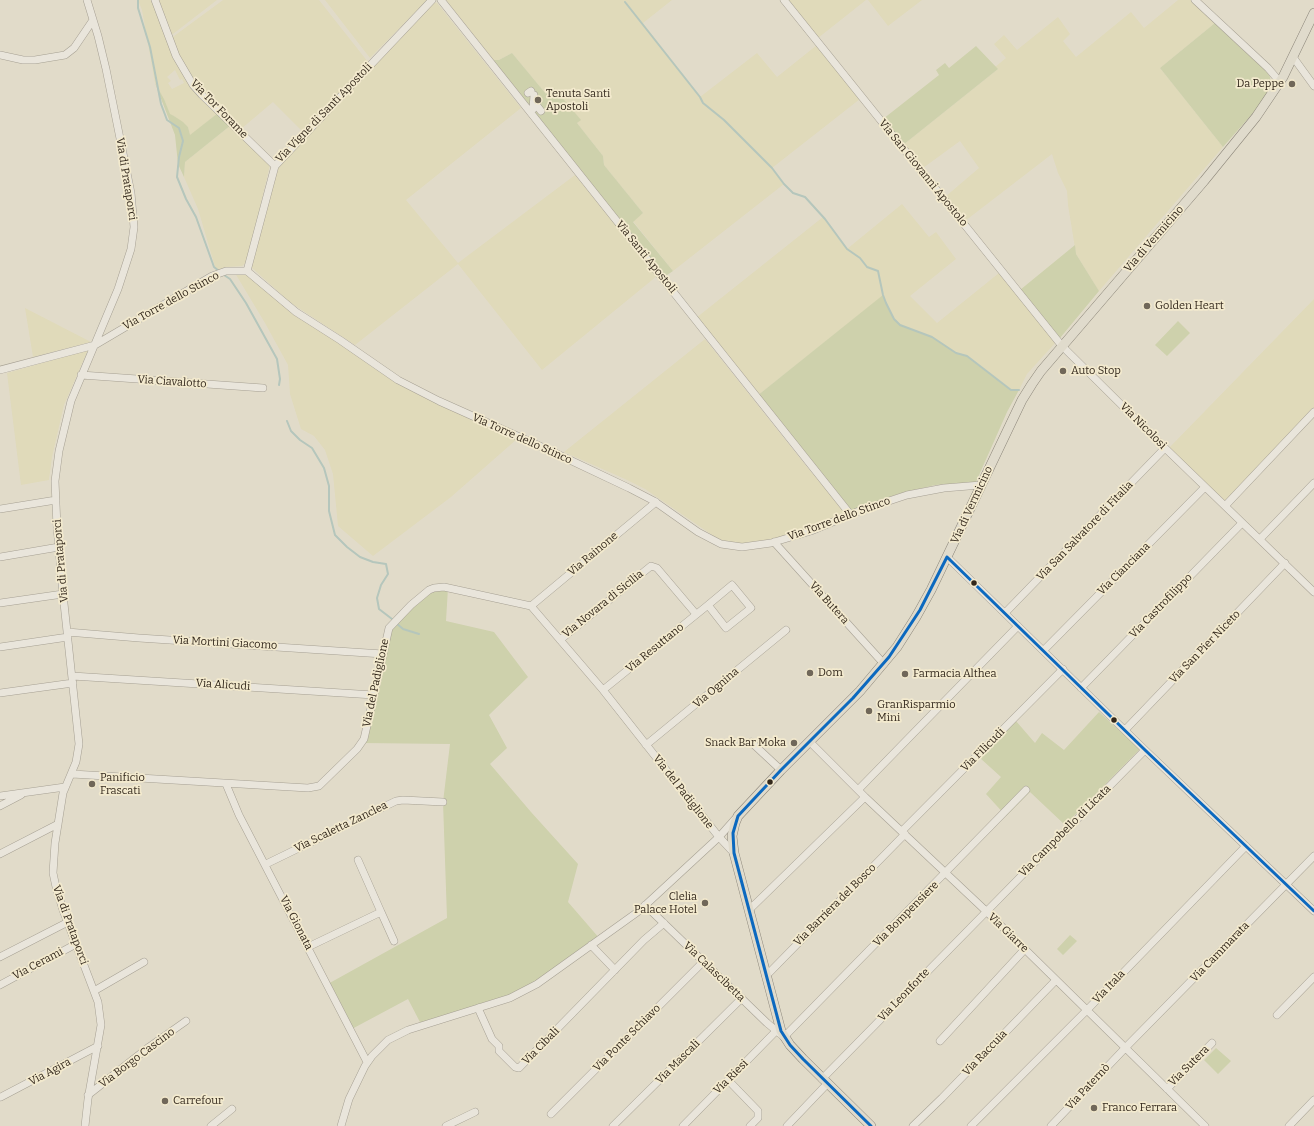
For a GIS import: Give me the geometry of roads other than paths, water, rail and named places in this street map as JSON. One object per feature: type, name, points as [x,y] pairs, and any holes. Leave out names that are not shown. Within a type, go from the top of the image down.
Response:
[{"type":"main road","name":"Via di Vermicino","points":[[872,1126],[798,1055],[780,1032],[750,909],[734,853],[732,836],[734,825],[738,816],[781,770],[853,698],[884,664],[901,642],[918,614],[947,557],[1028,390],[1041,371],[1256,117],[1280,82],[1314,13]]},
{"type":"street","name":"Via di Prataporci","points":[[84,1126],[88,1096],[102,1025],[99,1005],[57,891],[53,873],[54,851],[65,787],[72,774],[77,758],[79,744],[63,594],[55,481],[59,451],[69,410],[81,375],[95,345],[125,268],[132,245],[134,226],[131,193],[102,49],[87,0]]},
{"type":"street","name":"Via Tor Forame","points":[[155,0],[176,56],[193,85],[275,166]]},
{"type":"street","name":"Via Vigne di Santi Apostoli","points":[[247,271],[275,166],[432,0]]},
{"type":"street","name":"Via Santi Apostoli","points":[[441,0],[850,514]]},
{"type":"street","name":"Via San Giovanni Apostolo","points":[[784,0],[1062,346]]},
{"type":"street","points":[[1195,0],[1268,68],[1280,82]]},
{"type":"street","points":[[0,55],[31,60],[61,56],[74,48],[93,20]]},
{"type":"street","points":[[1293,57],[1314,86]]},
{"type":"street","points":[[532,98],[541,111]]},
{"type":"street","name":"Via Torre dello Stinco","points":[[0,370],[95,345],[212,276],[230,271],[247,271],[296,312],[404,383],[439,402],[571,460],[629,488],[656,502],[698,532],[719,544],[742,547],[774,542],[812,531],[876,504],[919,492],[948,487],[982,485]]},
{"type":"street","name":"Via Nicolosi","points":[[1062,346],[1242,524],[1260,539],[1314,592]]},
{"type":"street","name":"Via Ciavalotto","points":[[81,375],[263,388]]},
{"type":"street","points":[[1225,506],[1314,412]]},
{"type":"street","name":"Via San Salvatore di Fitalia","points":[[1005,613],[1165,448]]},
{"type":"street","points":[[1260,539],[1314,483]]},
{"type":"street","name":"Via Cianciana","points":[[1044,650],[1205,487]]},
{"type":"street","points":[[0,509],[56,500]]},
{"type":"street","name":"Via Rainone","points":[[531,606],[656,502]]},
{"type":"street","name":"Via Castrofilippo","points":[[1081,688],[1242,524]]},
{"type":"street","name":"Via Butera","points":[[774,542],[884,664]]},
{"type":"street","points":[[0,557],[59,547]]},
{"type":"street","points":[[947,557],[1145,750],[1314,911]]},
{"type":"street","name":"Via San Pier Niceto","points":[[1125,730],[1285,563]]},
{"type":"street","name":"Via Novara di Sicilia","points":[[560,640],[651,566],[657,568],[696,614]]},
{"type":"street","name":"Via Resuttano","points":[[603,690],[732,585],[751,608],[726,628],[708,605]]},
{"type":"street","name":"Via del Padiglione","points":[[72,774],[308,788],[319,786],[360,745],[365,734],[387,634],[391,626],[411,605],[432,588],[444,587],[531,606],[603,690],[719,837],[734,853]]},
{"type":"street","points":[[0,603],[63,594]]},
{"type":"street","points":[[858,790],[1018,626]]},
{"type":"street","name":"Via Ognina","points":[[646,745],[786,630]]},
{"type":"street","name":"Via Mortini Giacomo","points":[[0,647],[68,634],[383,654]]},
{"type":"street","name":"Via Filicudi","points":[[904,833],[1063,669]]},
{"type":"street","name":"Via Alicudi","points":[[0,693],[72,679],[374,695]]},
{"type":"street","points":[[751,742],[781,770]]},
{"type":"street","name":"Via Giarre","points":[[810,742],[1205,1126]]},
{"type":"street","name":"Via Campobello di Licata","points":[[986,912],[1145,750]]},
{"type":"street","name":"Via Gionata","points":[[226,784],[239,815],[266,864],[367,1062]]},
{"type":"street","points":[[0,796],[65,787]]},
{"type":"street","name":"Via Bompensiere","points":[[780,1032],[946,874],[1026,790]]},
{"type":"street","points":[[0,806],[26,792]]},
{"type":"street","points":[[750,909],[865,797]]},
{"type":"street","name":"Via Scaletta Zanclea","points":[[266,864],[396,801],[443,802]]},
{"type":"street","points":[[341,1126],[348,1099],[367,1062],[393,1036],[510,998],[533,987],[645,905],[719,837],[738,816]]},
{"type":"street","points":[[0,854],[58,824]]},
{"type":"street","name":"Via Barriera del Bosco","points":[[766,976],[904,833]]},
{"type":"street","points":[[719,837],[726,840],[732,836]]},
{"type":"street","name":"Via Itala","points":[[971,1126],[1087,1010],[1246,846]]},
{"type":"street","name":"Via Cammarata","points":[[1125,1048],[1314,856]]},
{"type":"street","points":[[358,860],[394,941]]},
{"type":"street","name":"Via Calascibetta","points":[[645,905],[703,962],[780,1032]]},
{"type":"street","points":[[308,947],[381,912]]},
{"type":"street","name":"Via Leonforte","points":[[787,1126],[825,1081],[986,912]]},
{"type":"street","points":[[0,957],[68,922]]},
{"type":"street","name":"Via Cibali","points":[[478,1008],[492,1037],[499,1046],[498,1050],[515,1067],[519,1068],[644,940],[664,923]]},
{"type":"street","name":"Via Cerami","points":[[0,985],[76,944]]},
{"type":"street","points":[[591,945],[615,970]]},
{"type":"street","points":[[940,1041],[1025,950]]},
{"type":"street","points":[[94,991],[144,962]]},
{"type":"street","name":"Via Ponte Schiavo","points":[[551,1114],[703,962]]},
{"type":"street","points":[[1277,1015],[1314,977]]},
{"type":"street","name":"Via Raccuia","points":[[914,1126],[1056,980]]},
{"type":"street","name":"Via Mascali","points":[[613,1126],[742,998]]},
{"type":"street","name":"Via Borgo Cascino","points":[[88,1096],[149,1047],[186,1021]]},
{"type":"street","name":"Via Riesi","points":[[683,1126],[728,1080],[780,1032]]},
{"type":"street","name":"Via Sutera","points":[[1167,1089],[1212,1044]]},
{"type":"street","name":"Via Agira","points":[[1,1097],[98,1046]]},
{"type":"street","name":"Via Paternò","points":[[1051,1126],[1125,1048]]},
{"type":"street","points":[[728,1080],[758,1112],[758,1118],[750,1126]]},
{"type":"street","points":[[1289,1126],[1314,1100]]},
{"type":"street","points":[[211,1126],[232,1109]]},
{"type":"street","points":[[446,1126],[475,1112]]},
{"type":"waterway","points":[[138,0],[138,8],[150,47],[161,104],[167,120],[179,128],[183,141],[179,157],[177,177],[186,199],[196,217],[214,267],[219,271]]},
{"type":"waterway","points":[[625,2],[700,97],[703,103],[724,120],[772,168],[793,193],[805,197],[825,219],[847,249],[860,258],[867,267],[878,271],[886,303],[894,319],[900,325],[932,337],[956,353],[967,356],[1011,390],[1019,390]]},
{"type":"waterway","points":[[224,275],[230,279],[246,303],[277,359],[280,379],[279,385]]},
{"type":"waterway","points":[[287,421],[291,431],[300,440],[312,448],[324,468],[329,486],[329,511],[335,535],[360,557],[373,562],[386,564],[388,574],[381,585],[377,598],[379,609],[392,619]]},
{"type":"waterway","points":[[396,623],[403,629],[419,634]]},
{"type":"place","name":"Da Peppe","points":[[1292,84]]},
{"type":"place","name":"Tenuta Santi Apostoli","points":[[538,100]]},
{"type":"place","name":"Golden Heart","points":[[1147,306]]},
{"type":"place","name":"Auto Stop","points":[[1063,371]]},
{"type":"place","name":"Dom","points":[[810,673]]},
{"type":"place","name":"Farmacia Althea","points":[[905,674]]},
{"type":"place","name":"GranRisparmio Mini","points":[[869,711]]},
{"type":"place","name":"Snack Bar Moka","points":[[794,743]]},
{"type":"place","name":"Panificio Frascati","points":[[92,784]]},
{"type":"place","name":"Clelia Palace Hotel","points":[[705,903]]},
{"type":"place","name":"Carrefour","points":[[165,1101]]},
{"type":"place","name":"Franco Ferrara","points":[[1094,1108]]}]
